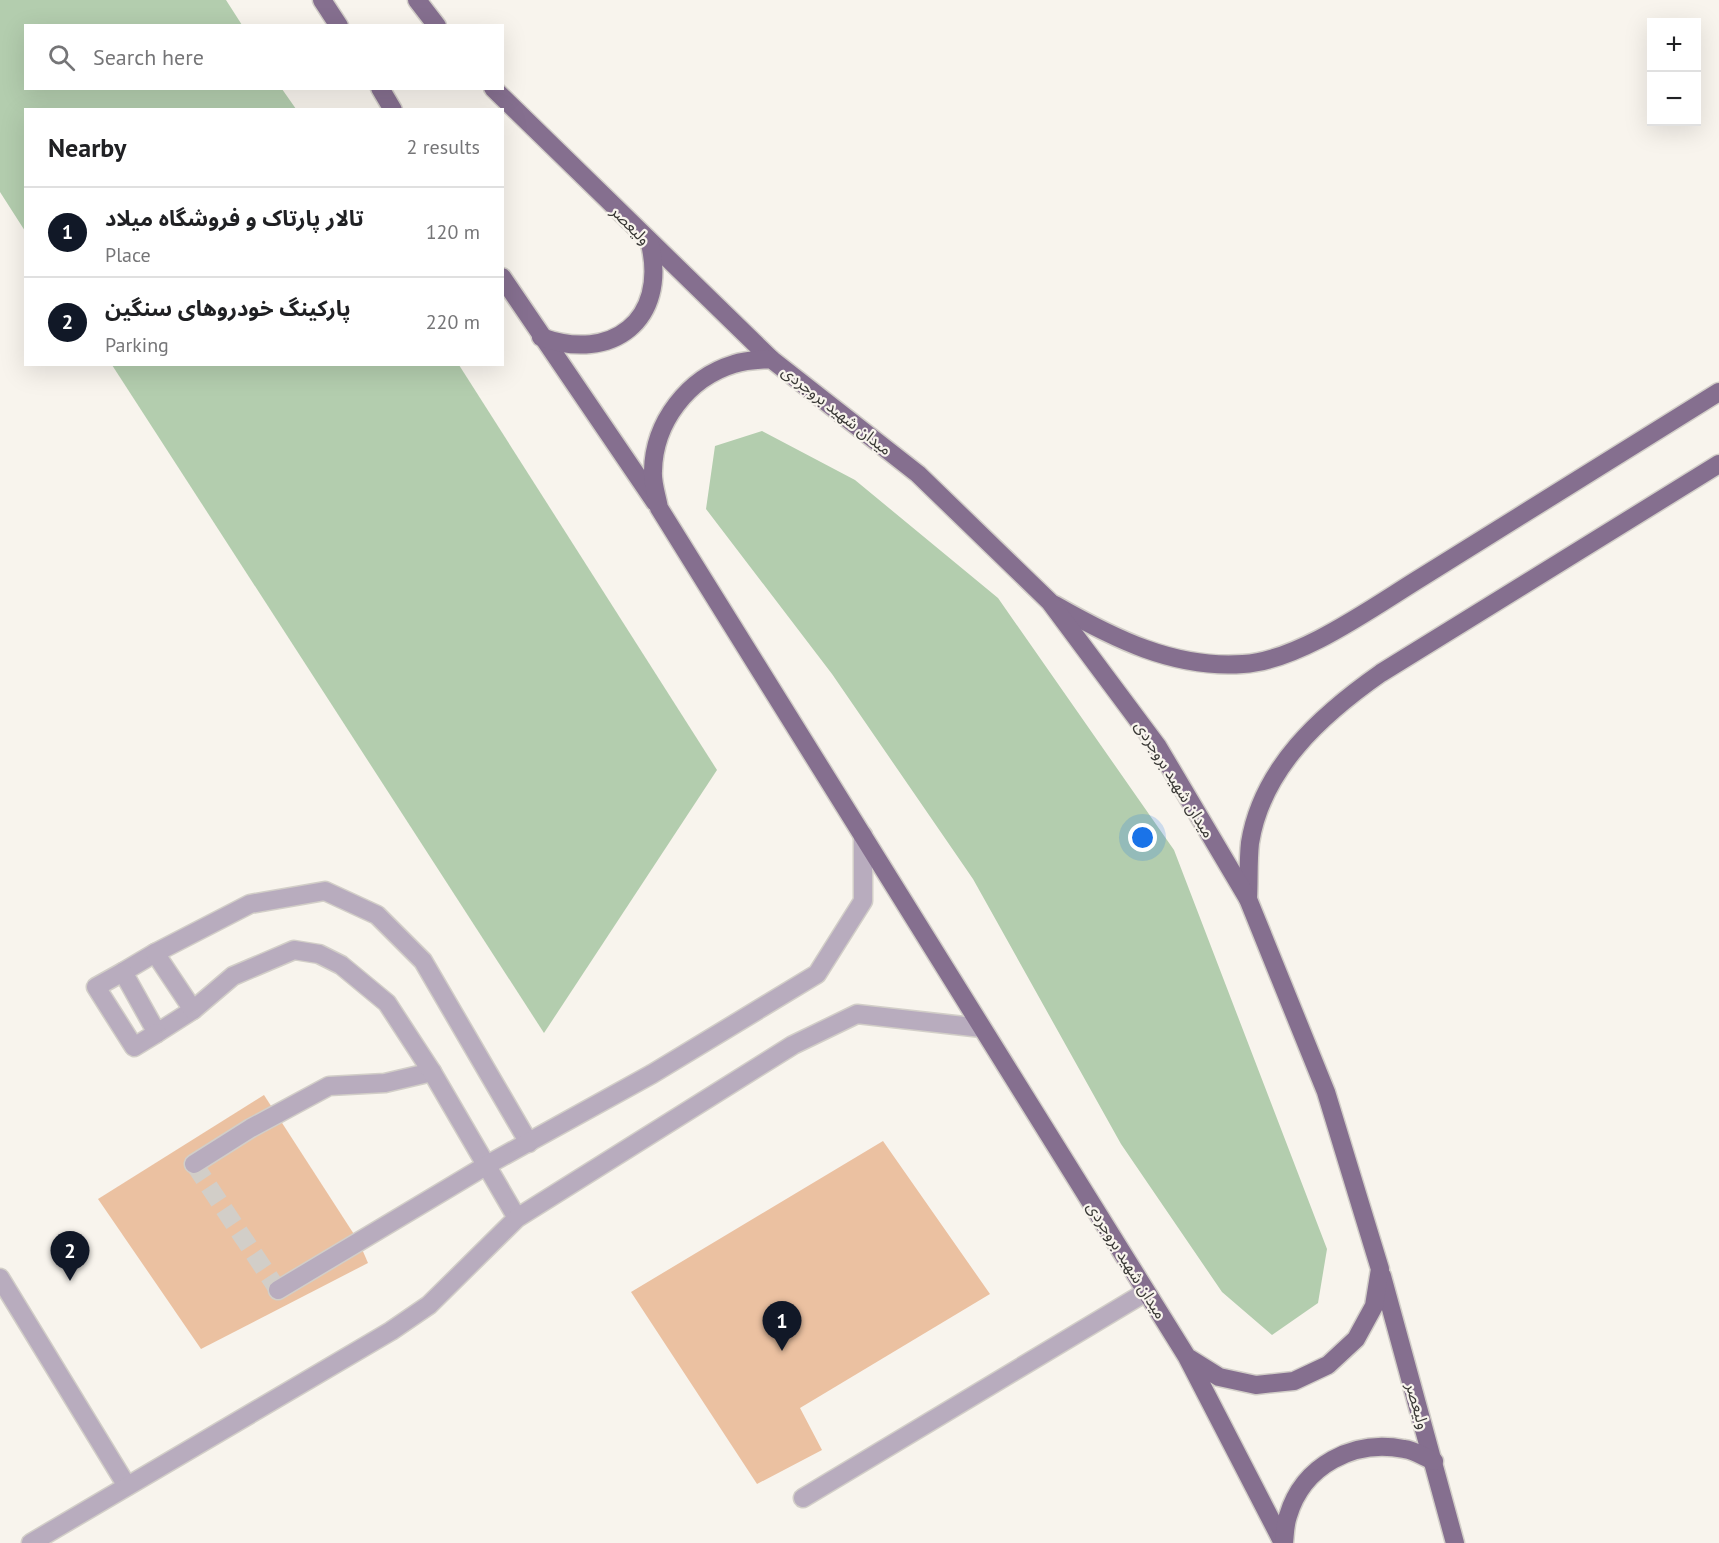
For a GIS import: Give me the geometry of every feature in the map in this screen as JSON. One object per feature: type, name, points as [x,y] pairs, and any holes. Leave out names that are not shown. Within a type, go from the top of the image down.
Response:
[{"type":"main road","points":[[322,0],[338,24]]},
{"type":"main road","points":[[417,0],[435,24]]},
{"type":"main road","points":[[381,90],[392,108]]},
{"type":"main road","name":"ولیعصر","points":[[495,90],[650,244],[771,359]]},
{"type":"main road","points":[[541,337],[563,345],[587,346],[609,341],[629,328],[644,311],[653,290],[656,266],[650,244]]},
{"type":"main road","points":[[504,280],[659,507]]},
{"type":"main road","name":"میدان شهید بروجردی","points":[[771,359],[918,474],[1050,602],[1158,747],[1248,899],[1326,1092],[1380,1269],[1374,1306],[1356,1339],[1328,1365],[1294,1381],[1256,1385],[1219,1377],[1187,1357],[659,507],[653,472],[659,436],[676,404],[702,378],[735,363],[771,359]]},
{"type":"main road","points":[[1050,602],[1112,638],[1185,662],[1244,664],[1302,649],[1719,392]]},
{"type":"main road","points":[[1248,899],[1251,843],[1265,795],[1297,744],[1338,703],[1381,673],[1719,464]]},
{"type":"main road","name":"ولیعصر","points":[[1380,1269],[1455,1543]]},
{"type":"main road","points":[[1187,1357],[1283,1543]]},
{"type":"main road","points":[[1283,1543],[1288,1515],[1300,1488],[1321,1466],[1347,1451],[1377,1446],[1406,1449],[1434,1461]]},
{"type":"lane","points":[[278,1290],[487,1165],[652,1074],[817,974],[863,901],[863,835]]},
{"type":"lane","points":[[517,1218],[432,1072],[387,1002],[340,965],[319,954],[294,950],[233,976],[193,1010],[134,1047],[96,987],[155,953],[250,904],[325,891],[377,915],[423,961],[530,1143]]},
{"type":"lane","points":[[155,953],[193,1010]]},
{"type":"lane","points":[[123,972],[157,1033]]},
{"type":"lane","points":[[30,1543],[391,1331],[420,1311],[517,1218],[793,1044],[857,1014],[982,1028]]},
{"type":"lane","points":[[194,1164],[251,1128],[329,1086],[385,1083],[432,1072]]},
{"type":"lane","points":[[0,1278],[127,1486]]},
{"type":"lane","points":[[803,1498],[1146,1292]]},
{"type":"green space","points":[[0,0],[226,0],[241,24],[24,24],[24,90],[283,90],[295,108],[24,108],[24,229],[0,192]]},
{"type":"green space","points":[[113,366],[460,366],[717,770],[544,1033]]},
{"type":"green space","points":[[762,431],[855,480],[998,598],[1174,850],[1327,1249],[1318,1303],[1272,1335],[1222,1292],[1121,1144],[973,879],[832,674],[706,509],[715,446]]},
{"type":"building","points":[[264,1095],[359,1242],[368,1263],[201,1349],[98,1199]]},
{"type":"building","points":[[883,1141],[990,1294],[800,1408],[822,1450],[757,1484],[631,1292]]},
{"type":"tunnel","points":[[194,1164],[278,1290]]},
{"type":"place","name":"پارکینگ خودروهای سنگین","points":[[70,1281]]},
{"type":"place","name":"تالار پارتاک و فروشگاه میلاد","points":[[782,1351]]}]
